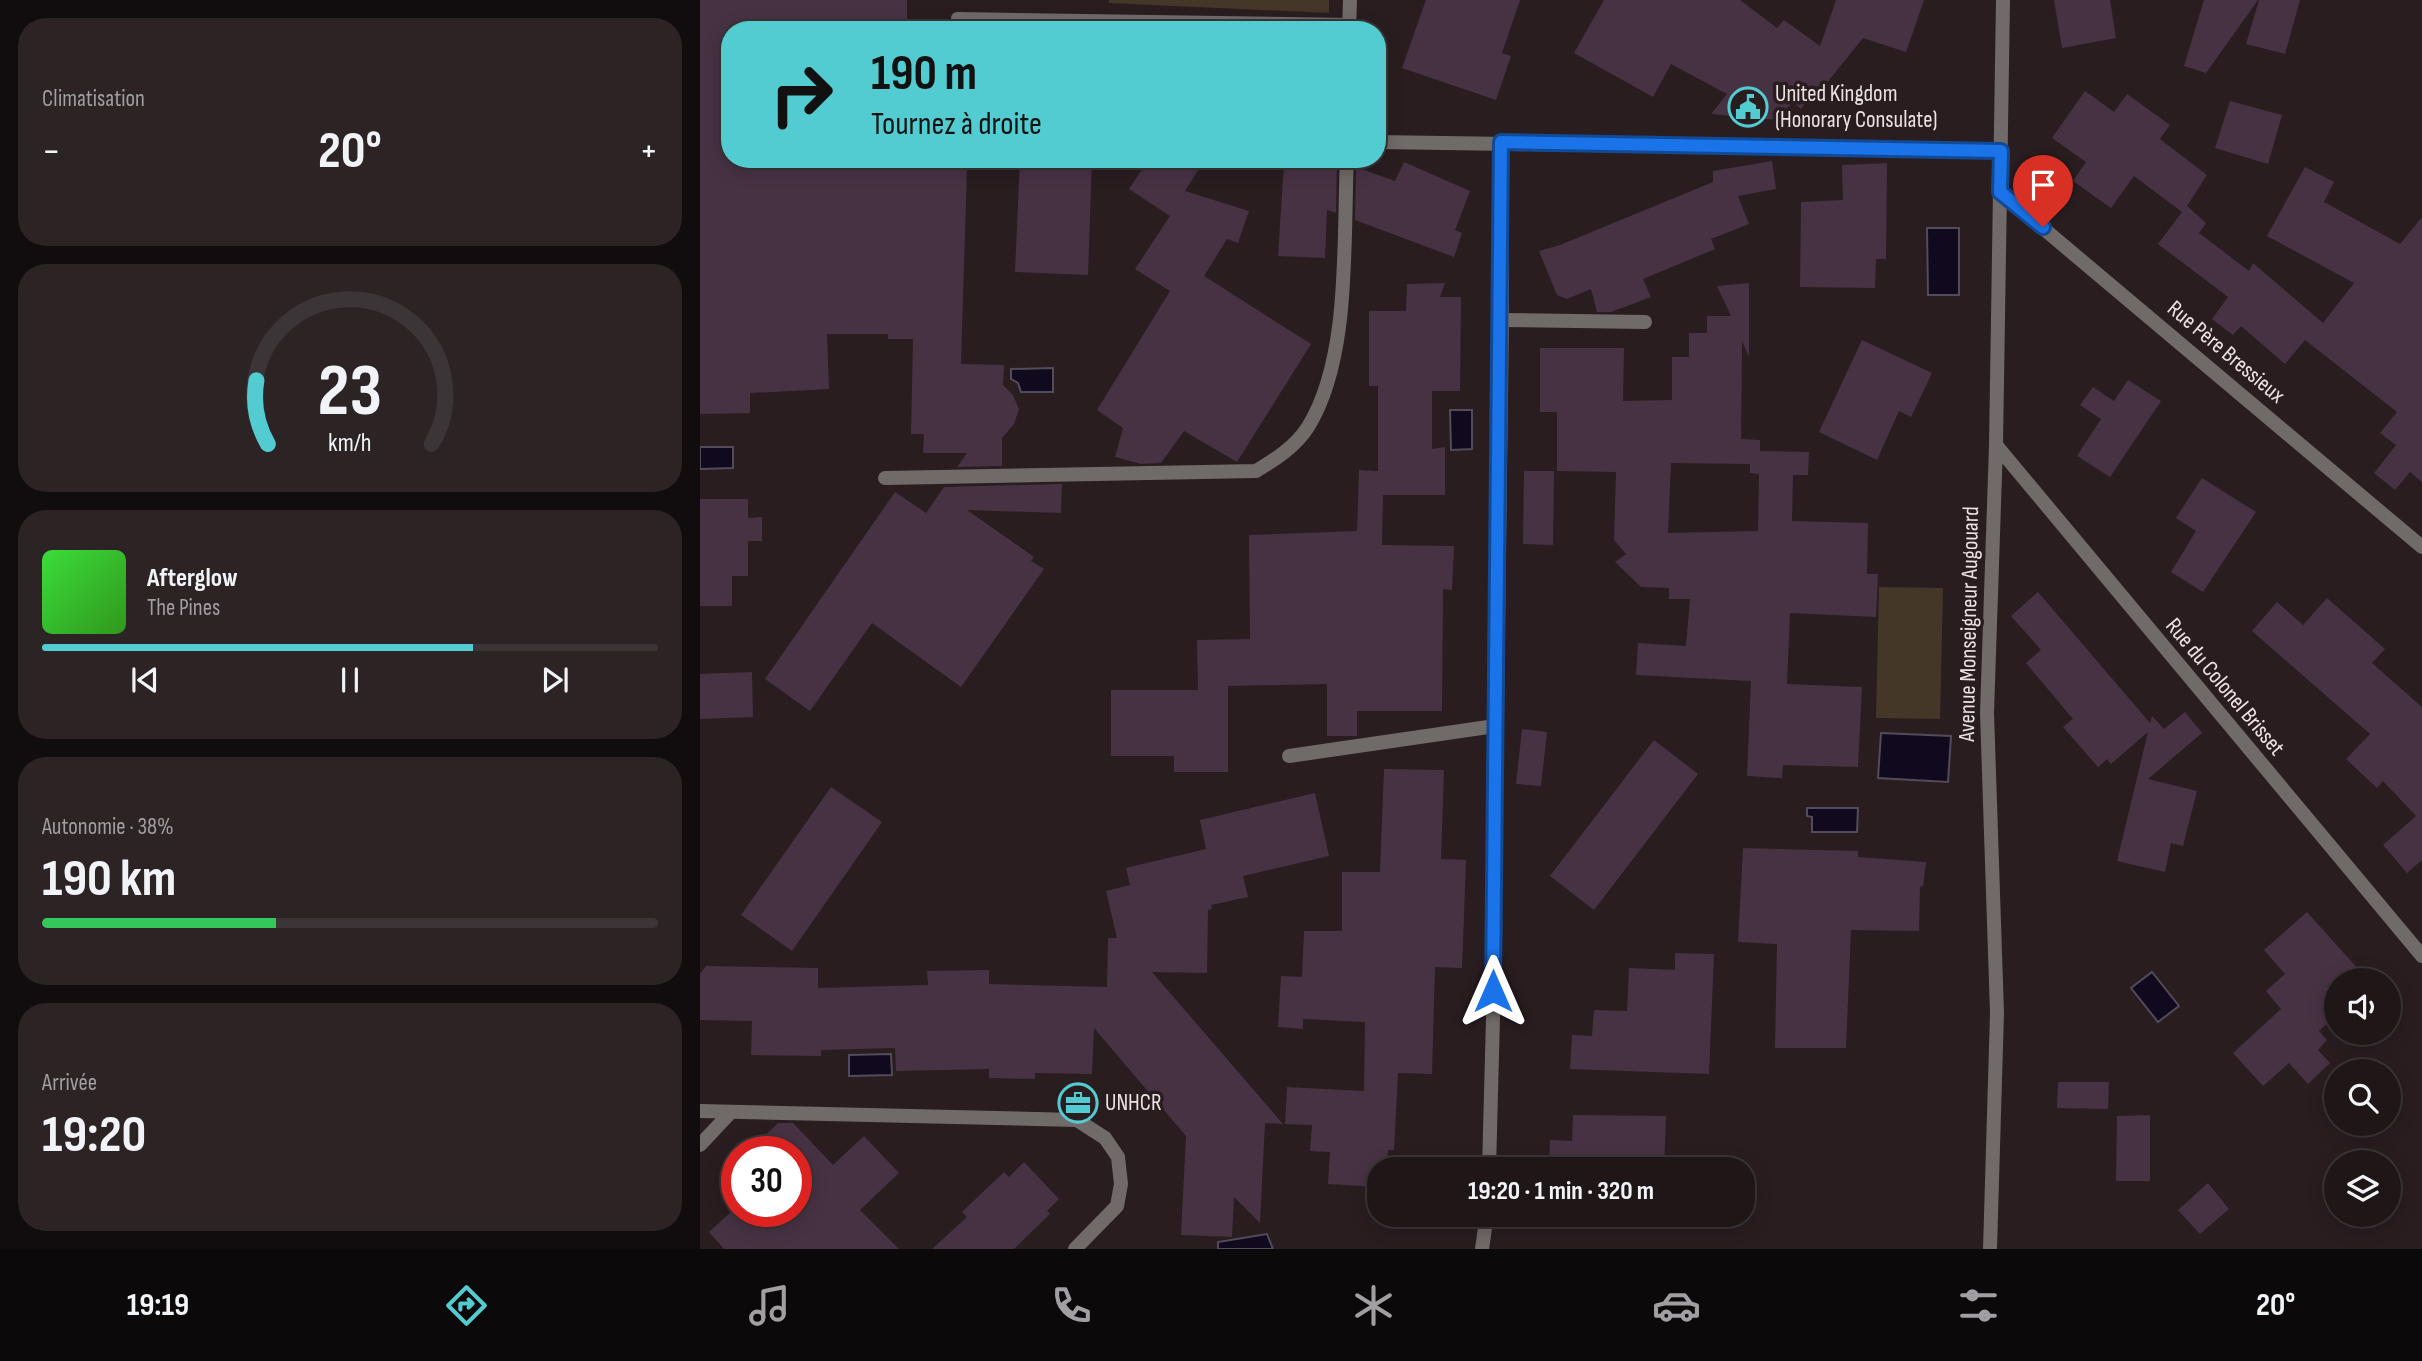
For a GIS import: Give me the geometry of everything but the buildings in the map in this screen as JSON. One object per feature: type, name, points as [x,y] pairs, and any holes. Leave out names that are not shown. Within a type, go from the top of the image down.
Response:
[{"type":"street","points":[[1349,21],[1350,0]]},
{"type":"street","name":"Avenue Monseigneur Augouard","points":[[1990,1249],[1997,1013],[1987,713],[1996,445],[2003,0]]},
{"type":"street","points":[[1386,142],[2001,151]]},
{"type":"street","points":[[1489,1157],[1502,320],[1501,142]]},
{"type":"street","points":[[885,478],[1256,471],[1284,455],[1308,427],[1326,387],[1338,342],[1347,168]]},
{"type":"street","name":"Rue Père Bressieux","points":[[2000,192],[2422,547]]},
{"type":"street","points":[[1502,320],[1645,323]]},
{"type":"street","name":"Rue du Colonel Brisset","points":[[1996,445],[2422,956]]},
{"type":"street","points":[[1289,756],[1495,726]]},
{"type":"street","points":[[700,1111],[1077,1120],[1105,1138],[1118,1157],[1121,1184],[1117,1206],[1075,1249]]},
{"type":"street","points":[[700,1144],[732,1112]]},
{"type":"street","points":[[1482,1249],[1485,1227]]},
{"type":"lane","points":[[957,18],[1088,21]]},
{"type":"shaded area","points":[[1109,0],[1329,0],[1329,13],[1109,3]]},
{"type":"shaded area","points":[[1927,228],[1959,228],[1959,295],[1928,295]]},
{"type":"shaded area","points":[[1053,368],[1053,392],[1021,392],[1018,383],[1011,379],[1011,369]]},
{"type":"shaded area","points":[[1450,410],[1472,410],[1472,449],[1451,450]]},
{"type":"shaded area","points":[[700,447],[733,447],[733,468],[700,469]]},
{"type":"shaded area","points":[[1879,587],[1943,588],[1940,719],[1876,718]]},
{"type":"shaded area","points":[[1881,733],[1951,736],[1948,782],[1878,778]]},
{"type":"shaded area","points":[[1807,808],[1858,808],[1857,832],[1812,832],[1812,817],[1807,816]]},
{"type":"shaded area","points":[[2152,972],[2179,1006],[2158,1022],[2131,988]]},
{"type":"shaded area","points":[[891,1054],[892,1075],[849,1076],[849,1055]]},
{"type":"shaded area","points":[[1267,1234],[1273,1249],[1218,1249],[1218,1242]]},
{"type":"place","name":"United Kingdom (Honorary Consulate)","points":[[1748,107]]},
{"type":"place","name":"UNHCR","points":[[1078,1103]]},
{"type":"route","points":[[1493,991],[1502,320],[1501,142],[2001,151],[2000,192],[2043,227]]}]
